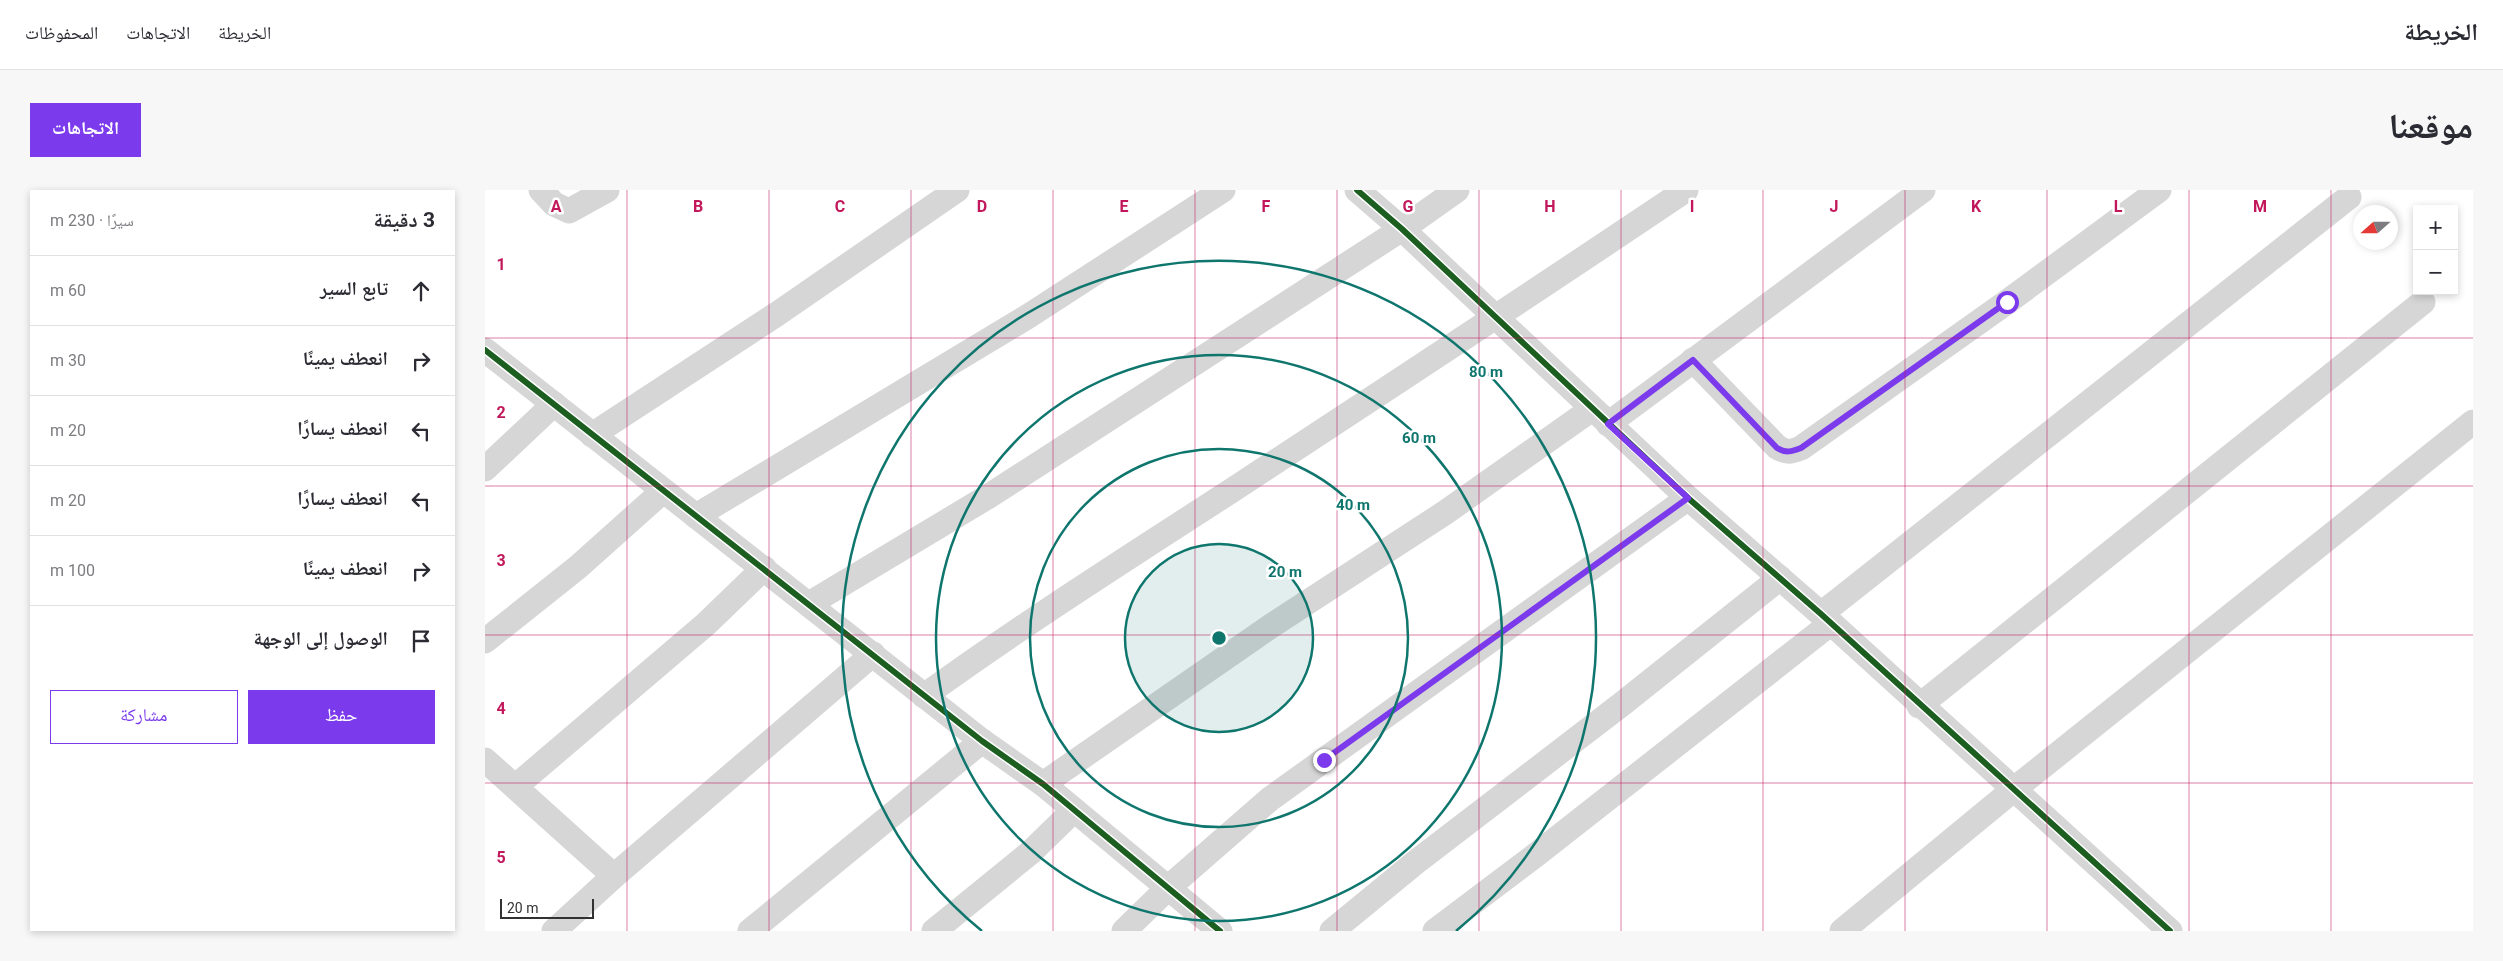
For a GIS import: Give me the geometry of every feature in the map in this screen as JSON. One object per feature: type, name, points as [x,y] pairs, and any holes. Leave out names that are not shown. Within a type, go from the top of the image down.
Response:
[{"type":"street","points":[[541,190],[554,204],[562,210],[569,211],[607,190]]},
{"type":"street","points":[[592,435],[777,314],[957,190]]},
{"type":"street","points":[[696,516],[1027,318],[1223,190]]},
{"type":"street","points":[[1357,190],[1688,498],[1781,578],[1919,706],[2170,931]]},
{"type":"street","points":[[809,604],[989,496],[1401,229],[1457,190]]},
{"type":"street","points":[[924,696],[1112,566],[1496,318],[1686,190]]},
{"type":"street","points":[[1043,784],[1271,626],[1446,512],[1693,360],[1923,190]]},
{"type":"street","points":[[1693,360],[1777,448],[1783,452],[1792,452],[1801,448],[2007,302],[2159,190]]},
{"type":"street","points":[[1435,931],[1537,854],[2349,197]]},
{"type":"street","points":[[1919,706],[2423,302]]},
{"type":"street","points":[[485,350],[924,696],[982,741],[1043,784],[1220,931]]},
{"type":"street","points":[[485,469],[553,404]]},
{"type":"street","points":[[1842,931],[2013,790],[2473,422]]},
{"type":"street","points":[[485,642],[578,568],[663,491]]},
{"type":"street","points":[[1124,931],[1169,887],[1270,800],[1688,498]]},
{"type":"street","points":[[516,786],[706,624],[764,568]]},
{"type":"street","points":[[1332,931],[1416,862],[1622,704],[1781,578]]},
{"type":"street","points":[[554,931],[614,876],[818,704],[873,654]]},
{"type":"street","points":[[750,931],[982,741]]},
{"type":"street","points":[[485,760],[614,876]]},
{"type":"street","points":[[934,931],[1031,852],[1074,810]]},
{"type":"cycle path","points":[[1357,190],[1402,229],[1688,498],[1821,614],[2170,931]]},
{"type":"cycle path","points":[[485,350],[982,741],[1043,784],[1220,931]]},
{"type":"route","points":[[1324,760],[1688,498],[1608,424],[1693,360],[1777,448],[1783,452],[1792,452],[1801,448],[2007,302]]}]
